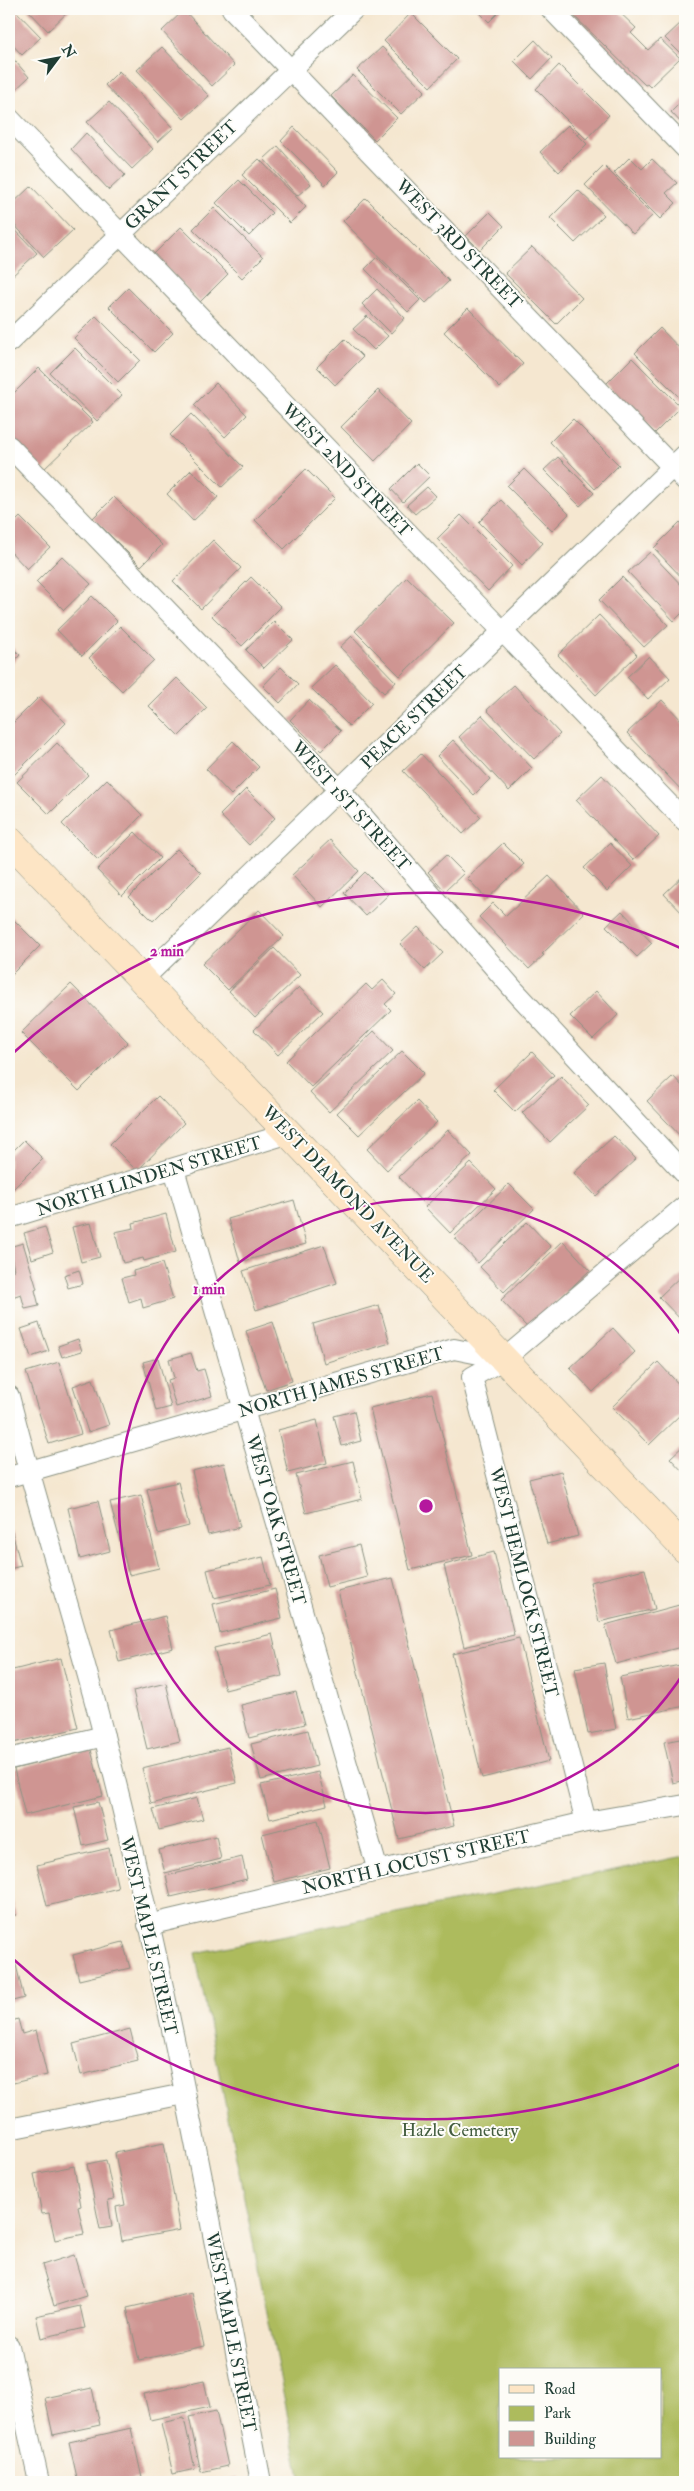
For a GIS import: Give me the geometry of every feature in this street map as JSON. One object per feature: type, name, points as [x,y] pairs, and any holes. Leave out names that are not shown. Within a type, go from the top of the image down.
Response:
[{"type":"street","name":"WEST 3RD STREET","points":[[232,9],[681,467]]},
{"type":"street","name":"GRANT STREET","points":[[9,342],[354,9]]},
{"type":"street","points":[[551,9],[685,148]]},
{"type":"street","name":"WEST 2ND STREET","points":[[9,118],[685,821]]},
{"type":"street","name":"WEST 1ST STREET","points":[[9,446],[339,789],[514,990],[685,1174]]},
{"type":"street","name":"PEACE STREET","points":[[142,979],[503,632],[681,467]]},
{"type":"street","name":"WEST DIAMOND AVENUE","points":[[9,840],[685,1548]]},
{"type":"street","name":"NORTH LINDEN STREET","points":[[9,1218],[290,1133]]},
{"type":"street","name":"WEST OAK STREET","points":[[174,1169],[378,1871]]},
{"type":"street","points":[[504,1359],[685,1206]]},
{"type":"street","name":"NORTH JAMES STREET","points":[[9,1478],[454,1349],[504,1359]]},
{"type":"street","name":"WEST HEMLOCK STREET","points":[[504,1359],[472,1377],[586,1822]]},
{"type":"street","name":"WEST MAPLE STREET","points":[[9,1396],[28,1471],[104,1736],[148,1926],[184,2094],[261,2482]]},
{"type":"street","points":[[9,1759],[104,1736]]},
{"type":"street","name":"NORTH LOCUST STREET","points":[[148,1926],[586,1822],[685,1805]]},
{"type":"street","points":[[9,2129],[184,2094]]},
{"type":"street","points":[[9,2346],[40,2482]]},
{"type":"green space","name":"Hazle Cemetery","points":[[685,1856],[685,2482],[301,2482],[195,1953]]},
{"type":"building","points":[[9,9],[14,9],[41,37],[22,55],[9,41]]},
{"type":"building","points":[[27,9],[71,9],[48,31]]},
{"type":"building","points":[[476,9],[502,9],[489,22]]},
{"type":"building","points":[[567,9],[616,9],[636,28],[631,33],[648,50],[660,39],[680,58],[650,87],[647,84],[645,85]]},
{"type":"building","points":[[184,10],[234,65],[212,86],[162,31]]},
{"type":"building","points":[[411,13],[457,59],[430,87],[384,41]]},
{"type":"building","points":[[683,21],[685,24],[685,52],[682,55],[665,38]]},
{"type":"building","points":[[535,40],[552,58],[532,79],[514,61]]},
{"type":"building","points":[[162,47],[209,96],[184,119],[137,70]]},
{"type":"building","points":[[382,47],[425,91],[401,114],[357,70]]},
{"type":"building","points":[[9,54],[29,77],[11,94],[9,92]]},
{"type":"building","points":[[559,65],[609,115],[586,139],[536,89]]},
{"type":"building","points":[[119,71],[173,128],[158,142],[105,85]]},
{"type":"building","points":[[353,75],[397,118],[375,140],[331,96]]},
{"type":"building","points":[[685,98],[685,127],[671,112]]},
{"type":"building","points":[[109,102],[153,149],[132,169],[87,122]]},
{"type":"building","points":[[568,125],[587,144],[559,172],[540,152]]},
{"type":"building","points":[[294,127],[338,172],[325,185],[281,141]]},
{"type":"building","points":[[86,133],[125,175],[109,190],[71,149]]},
{"type":"building","points":[[278,146],[311,184],[297,196],[264,159]]},
{"type":"building","points":[[630,157],[642,169],[652,159],[677,183],[666,193],[676,203],[660,219],[614,173]]},
{"type":"building","points":[[259,159],[306,207],[290,223],[242,175]]},
{"type":"building","points":[[604,166],[653,215],[633,234],[585,185]]},
{"type":"building","points":[[239,180],[272,213],[249,236],[216,203]]},
{"type":"building","points":[[31,186],[73,230],[44,257],[9,219],[9,207]]},
{"type":"building","points":[[578,190],[604,215],[575,243],[550,218]]},
{"type":"building","points":[[366,198],[449,281],[426,303],[343,221]]},
{"type":"building","points":[[214,208],[263,257],[242,278],[193,229]]},
{"type":"building","points":[[490,212],[504,226],[480,250],[466,236]]},
{"type":"building","points":[[9,223],[37,253],[12,276],[9,272]]},
{"type":"building","points":[[181,227],[228,274],[200,302],[153,255]]},
{"type":"building","points":[[532,247],[582,298],[556,324],[505,273]]},
{"type":"building","points":[[377,257],[420,300],[408,312],[365,269]]},
{"type":"building","points":[[128,288],[173,333],[154,352],[109,307]]},
{"type":"building","points":[[377,289],[405,318],[391,333],[362,304]]},
{"type":"building","points":[[468,308],[523,364],[500,388],[444,332]]},
{"type":"building","points":[[96,316],[140,360],[118,382],[74,338]]},
{"type":"building","points":[[367,316],[388,336],[374,350],[353,329]]},
{"type":"building","points":[[660,328],[685,354],[685,396],[682,400],[635,353]]},
{"type":"building","points":[[345,339],[363,357],[335,385],[317,367]]},
{"type":"building","points":[[75,348],[122,395],[97,421],[50,373]]},
{"type":"building","points":[[632,358],[681,407],[655,433],[606,384]]},
{"type":"building","points":[[39,368],[93,422],[43,470],[9,435],[9,398]]},
{"type":"building","points":[[216,383],[247,415],[225,437],[194,405]]},
{"type":"building","points":[[378,390],[411,424],[375,461],[341,427]]},
{"type":"building","points":[[191,414],[243,467],[222,487],[170,435]]},
{"type":"building","points":[[573,419],[619,465],[595,489],[550,442]]},
{"type":"building","points":[[558,457],[594,493],[580,506],[544,470]]},
{"type":"building","points":[[417,463],[430,476],[403,502],[391,489]]},
{"type":"building","points":[[306,469],[335,498],[284,549],[255,520]]},
{"type":"building","points":[[524,469],[569,514],[552,531],[507,486]]},
{"type":"building","points":[[191,470],[218,497],[193,521],[167,494]]},
{"type":"building","points":[[427,487],[436,496],[415,514],[407,505]]},
{"type":"building","points":[[114,497],[162,545],[141,566],[93,518]]},
{"type":"building","points":[[501,500],[543,543],[522,565],[479,522]]},
{"type":"building","points":[[9,510],[15,516],[9,523]]},
{"type":"building","points":[[461,515],[512,566],[488,591],[437,539]]},
{"type":"building","points":[[20,517],[50,547],[27,569],[9,550],[9,528]]},
{"type":"building","points":[[680,522],[685,527],[685,581],[654,548]]},
{"type":"building","points":[[213,540],[241,568],[201,609],[173,581]]},
{"type":"building","points":[[650,552],[685,589],[685,610],[674,621],[628,572]]},
{"type":"building","points":[[62,556],[91,584],[64,610],[36,582]]},
{"type":"building","points":[[251,577],[281,607],[242,646],[212,616]]},
{"type":"building","points":[[407,577],[454,623],[400,676],[355,631]]},
{"type":"building","points":[[622,577],[668,625],[644,647],[599,600]]},
{"type":"building","points":[[92,596],[117,621],[82,656],[57,630]]},
{"type":"building","points":[[599,615],[637,655],[596,695],[558,655]]},
{"type":"building","points":[[274,621],[293,640],[264,668],[246,650]]},
{"type":"building","points":[[120,626],[154,660],[122,691],[89,658]]},
{"type":"building","points":[[352,636],[396,682],[384,693],[340,647]]},
{"type":"building","points":[[9,644],[20,655],[9,667]]},
{"type":"building","points":[[649,656],[670,678],[648,699],[627,677]]},
{"type":"building","points":[[335,665],[372,703],[349,726],[311,688]]},
{"type":"building","points":[[281,667],[298,684],[280,703],[263,686]]},
{"type":"building","points":[[177,678],[207,708],[179,736],[149,706]]},
{"type":"building","points":[[514,685],[560,734],[534,759],[487,710]]},
{"type":"building","points":[[39,697],[66,723],[14,775],[9,770],[9,727]]},
{"type":"building","points":[[309,700],[341,731],[321,751],[290,720]]},
{"type":"building","points":[[662,700],[685,724],[685,794],[627,733]]},
{"type":"building","points":[[482,715],[532,768],[509,791],[459,737]]},
{"type":"building","points":[[453,740],[490,779],[474,795],[437,756]]},
{"type":"building","points":[[233,741],[259,767],[231,795],[206,769]]},
{"type":"building","points":[[57,743],[88,775],[49,814],[17,782]]},
{"type":"building","points":[[421,754],[481,817],[463,834],[403,771]]},
{"type":"building","points":[[602,775],[659,836],[633,860],[576,800]]},
{"type":"building","points":[[107,779],[142,815],[98,860],[62,824]]},
{"type":"building","points":[[246,789],[275,818],[249,845],[220,815]]},
{"type":"building","points":[[135,832],[160,858],[122,896],[97,870]]},
{"type":"building","points":[[330,840],[359,871],[322,907],[292,875]]},
{"type":"building","points":[[503,843],[524,864],[487,899],[467,878]]},
{"type":"building","points":[[610,843],[632,866],[607,891],[584,868]]},
{"type":"building","points":[[177,849],[201,873],[153,921],[129,897]]},
{"type":"building","points":[[446,855],[464,873],[445,891],[428,872]]},
{"type":"building","points":[[365,872],[388,895],[366,916],[344,893]]},
{"type":"building","points":[[685,874],[685,916],[664,894]]},
{"type":"building","points":[[549,876],[584,913],[529,969],[479,917],[493,903],[506,916]]},
{"type":"building","points":[[259,910],[284,936],[228,990],[202,964]]},
{"type":"building","points":[[622,911],[652,943],[637,957],[606,926]]},
{"type":"building","points":[[9,915],[40,946],[9,977]]},
{"type":"building","points":[[418,927],[443,953],[425,970],[400,944]]},
{"type":"building","points":[[274,948],[300,975],[255,1018],[229,991]]},
{"type":"building","points":[[383,980],[396,994],[385,1004],[391,1010],[311,1087],[286,1061],[366,984],[372,990]]},
{"type":"building","points":[[71,984],[128,1042],[79,1091],[21,1033]]},
{"type":"building","points":[[299,987],[323,1012],[278,1055],[254,1030]]},
{"type":"building","points":[[596,991],[618,1015],[593,1039],[570,1016]]},
{"type":"building","points":[[374,1031],[393,1051],[329,1112],[310,1092]]},
{"type":"building","points":[[402,1051],[424,1073],[359,1135],[337,1113]]},
{"type":"building","points":[[532,1052],[554,1075],[515,1112],[493,1090]]},
{"type":"building","points":[[561,1076],[589,1105],[550,1142],[522,1113]]},
{"type":"building","points":[[673,1076],[685,1089],[685,1141],[647,1101]]},
{"type":"building","points":[[158,1096],[184,1123],[137,1171],[110,1144]]},
{"type":"building","points":[[417,1101],[437,1122],[387,1170],[367,1149]]},
{"type":"building","points":[[448,1130],[472,1155],[422,1202],[399,1177]]},
{"type":"building","points":[[614,1136],[636,1159],[596,1196],[574,1173]]},
{"type":"building","points":[[24,1140],[43,1159],[9,1193],[9,1155]]},
{"type":"building","points":[[471,1163],[496,1189],[450,1233],[425,1207]]},
{"type":"building","points":[[509,1184],[534,1209],[478,1263],[454,1237]]},
{"type":"building","points":[[294,1200],[306,1244],[240,1262],[228,1219]]},
{"type":"building","points":[[166,1214],[176,1252],[144,1261],[143,1258],[123,1263],[115,1232],[134,1228],[133,1223]]},
{"type":"building","points":[[527,1222],[551,1247],[504,1292],[480,1267]]},
{"type":"building","points":[[91,1223],[100,1257],[81,1262],[72,1227]]},
{"type":"building","points":[[45,1227],[53,1252],[32,1259],[24,1233]]},
{"type":"building","points":[[563,1241],[590,1270],[528,1328],[501,1300]]},
{"type":"building","points":[[23,1243],[37,1289],[35,1290],[39,1306],[25,1309],[21,1294],[9,1298],[9,1271],[14,1270],[9,1247]]},
{"type":"building","points":[[324,1245],[337,1283],[256,1310],[243,1271]]},
{"type":"building","points":[[162,1263],[173,1299],[143,1308],[141,1298],[129,1302],[122,1278],[134,1275],[133,1271]]},
{"type":"building","points":[[79,1270],[83,1284],[68,1288],[64,1275]]},
{"type":"building","points":[[685,1272],[685,1324],[659,1297]]},
{"type":"building","points":[[379,1305],[390,1343],[324,1363],[313,1324]]},
{"type":"building","points":[[273,1322],[292,1381],[266,1390],[246,1331]]},
{"type":"building","points":[[39,1323],[49,1351],[31,1357],[21,1329]]},
{"type":"building","points":[[613,1328],[635,1352],[593,1392],[570,1368]]},
{"type":"building","points":[[78,1339],[82,1351],[62,1357],[58,1346]]},
{"type":"building","points":[[191,1353],[197,1371],[204,1369],[212,1396],[176,1407],[168,1380],[174,1378],[169,1359]]},
{"type":"building","points":[[158,1358],[171,1407],[156,1411],[143,1362]]},
{"type":"building","points":[[59,1362],[81,1434],[49,1444],[26,1372]]},
{"type":"building","points":[[658,1362],[685,1391],[685,1410],[649,1445],[612,1407]]},
{"type":"building","points":[[93,1379],[109,1425],[88,1432],[73,1386]]},
{"type":"building","points":[[432,1393],[472,1555],[410,1570],[370,1408]]},
{"type":"building","points":[[354,1411],[361,1441],[342,1446],[334,1416]]},
{"type":"building","points":[[317,1420],[327,1463],[288,1473],[278,1430]]},
{"type":"building","points":[[685,1444],[685,1474],[670,1458]]},
{"type":"building","points":[[353,1461],[362,1499],[306,1513],[296,1475]]},
{"type":"building","points":[[224,1463],[240,1527],[208,1535],[192,1471]]},
{"type":"building","points":[[561,1471],[578,1536],[547,1544],[529,1479]]},
{"type":"building","points":[[178,1482],[189,1526],[158,1534],[147,1489]]},
{"type":"building","points":[[141,1495],[159,1568],[129,1575],[110,1502]]},
{"type":"building","points":[[98,1501],[110,1551],[80,1559],[68,1508]]},
{"type":"building","points":[[12,1532],[21,1566],[9,1569],[9,1533]]},
{"type":"building","points":[[359,1545],[367,1577],[327,1587],[319,1555]]},
{"type":"building","points":[[494,1552],[514,1635],[464,1647],[444,1565]]},
{"type":"building","points":[[263,1557],[270,1585],[214,1598],[207,1570]]},
{"type":"building","points":[[645,1569],[655,1609],[599,1622],[590,1582]]},
{"type":"building","points":[[393,1578],[454,1826],[399,1839],[338,1591]]},
{"type":"building","points":[[275,1589],[282,1618],[220,1633],[213,1604]]},
{"type":"building","points":[[683,1604],[685,1646],[616,1664],[605,1625]]},
{"type":"building","points":[[165,1616],[173,1648],[119,1662],[111,1630]]},
{"type":"building","points":[[272,1634],[282,1676],[225,1690],[214,1648]]},
{"type":"building","points":[[519,1638],[549,1761],[482,1778],[452,1654]]},
{"type":"building","points":[[61,1658],[78,1728],[9,1744],[9,1671]]},
{"type":"building","points":[[604,1663],[616,1729],[588,1734],[575,1668]]},
{"type":"building","points":[[685,1664],[685,1706],[628,1718],[620,1677]]},
{"type":"building","points":[[166,1683],[180,1741],[147,1749],[133,1691]]},
{"type":"building","points":[[296,1692],[305,1724],[249,1738],[241,1705]]},
{"type":"building","points":[[308,1730],[317,1766],[261,1780],[251,1744]]},
{"type":"building","points":[[685,1738],[685,1780],[673,1783],[664,1742]]},
{"type":"building","points":[[228,1747],[237,1783],[151,1804],[142,1768]]},
{"type":"building","points":[[91,1750],[103,1796],[25,1815],[14,1769]]},
{"type":"building","points":[[318,1772],[327,1805],[270,1819],[261,1785]]},
{"type":"building","points":[[197,1798],[203,1819],[159,1830],[153,1809]]},
{"type":"building","points":[[98,1802],[108,1840],[83,1846],[74,1807]]},
{"type":"building","points":[[318,1820],[330,1868],[274,1882],[262,1834]]},
{"type":"building","points":[[216,1836],[221,1859],[165,1873],[159,1850]]},
{"type":"building","points":[[109,1848],[118,1888],[47,1906],[37,1865]]},
{"type":"building","points":[[242,1857],[247,1879],[171,1897],[166,1876]]},
{"type":"building","points":[[9,1893],[16,1915],[9,1917]]},
{"type":"building","points":[[123,1942],[130,1968],[79,1980],[73,1955]]},
{"type":"building","points":[[15,1961],[24,1998],[9,2002],[9,1962]]},
{"type":"building","points":[[18,2019],[22,2034],[36,2030],[47,2075],[9,2084],[9,2022]]},
{"type":"building","points":[[130,2029],[138,2061],[81,2075],[73,2044]]},
{"type":"building","points":[[164,2143],[180,2230],[122,2241],[116,2207],[125,2205],[115,2153]]},
{"type":"building","points":[[106,2160],[114,2199],[108,2200],[112,2227],[100,2229],[87,2164]]},
{"type":"building","points":[[74,2166],[81,2206],[78,2207],[84,2234],[55,2240],[49,2213],[42,2214],[34,2174]]},
{"type":"building","points":[[74,2255],[86,2296],[54,2306],[42,2265]]},
{"type":"building","points":[[192,2293],[204,2346],[139,2360],[127,2308]]},
{"type":"building","points":[[80,2306],[85,2328],[41,2338],[36,2316]]},
{"type":"building","points":[[204,2381],[210,2407],[150,2420],[144,2394]]},
{"type":"building","points":[[92,2388],[100,2425],[53,2435],[45,2398]]},
{"type":"building","points":[[216,2411],[228,2466],[201,2472],[189,2417]]},
{"type":"building","points":[[184,2418],[195,2469],[173,2474],[161,2423]]},
{"type":"building","points":[[131,2428],[142,2478],[122,2482],[78,2482],[69,2442]]},
{"type":"building","points":[[237,2478],[238,2482],[221,2482],[221,2481]]}]
